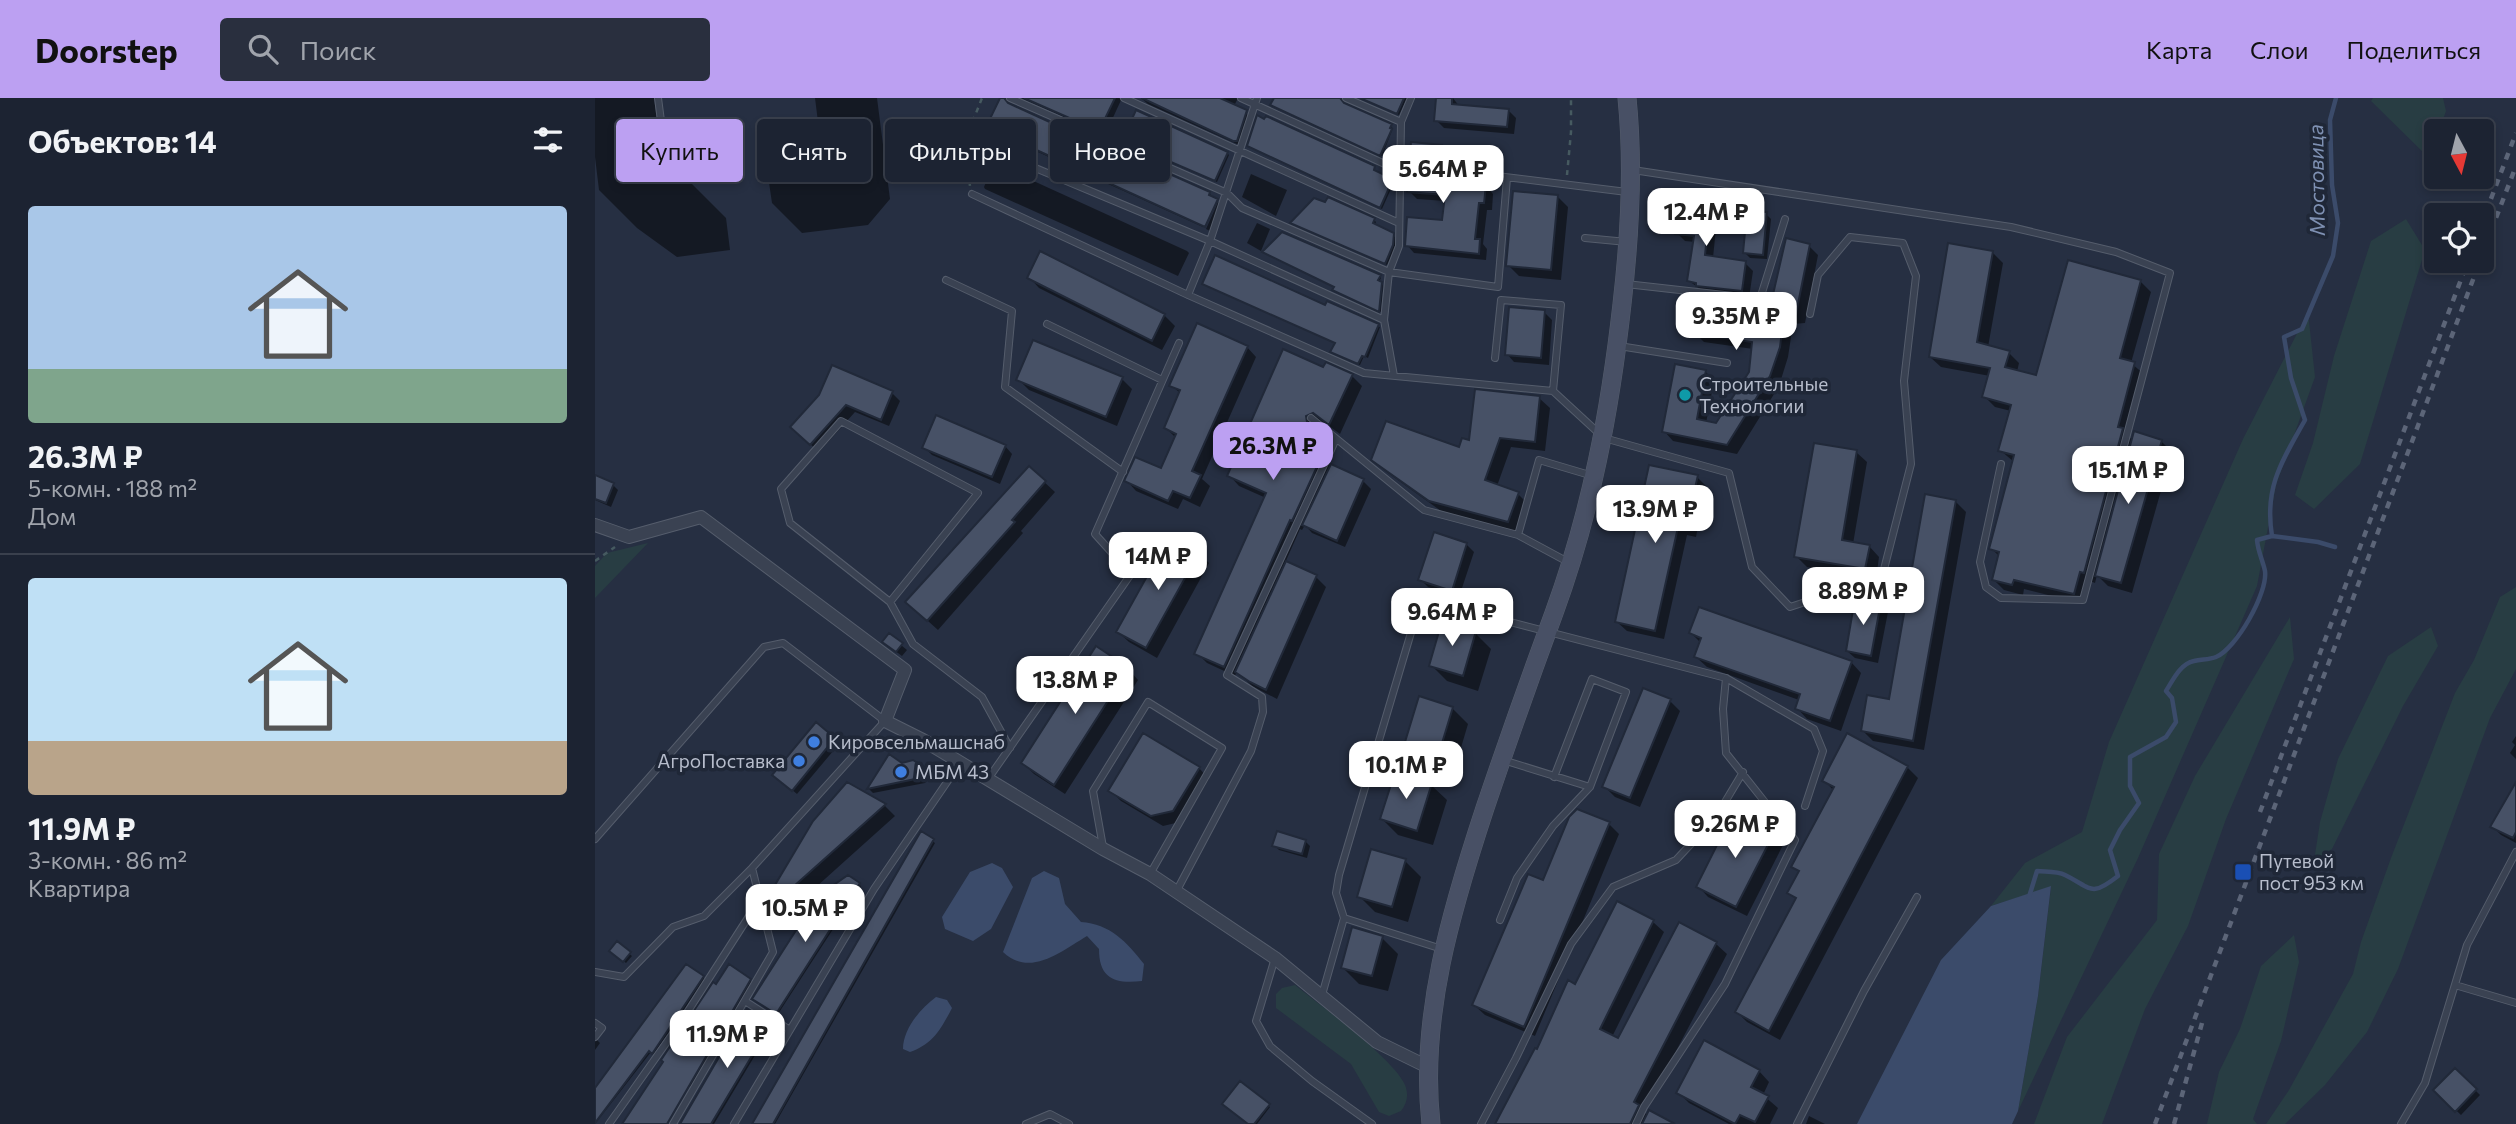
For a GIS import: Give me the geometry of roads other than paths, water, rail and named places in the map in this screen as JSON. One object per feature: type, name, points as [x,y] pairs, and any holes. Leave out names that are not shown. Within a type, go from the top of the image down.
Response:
[{"type":"main road","points":[[1431,1124],[1428,1067],[1433,1012],[1445,950],[1472,849],[1501,759],[1570,563],[1604,438],[1618,345],[1629,242],[1631,169],[1627,98]]},
{"type":"street","points":[[595,525],[629,537],[701,517],[905,670],[884,721],[923,740],[1103,849],[1150,874],[1275,958],[1377,1042],[1428,1067]]},
{"type":"lane","points":[[658,98],[661,119]]},
{"type":"lane","points":[[1010,98],[1227,194],[1243,208],[1389,272],[1498,287],[1507,178]]},
{"type":"lane","points":[[1124,98],[1399,223]]},
{"type":"lane","points":[[1241,98],[1256,101],[1400,171]]},
{"type":"lane","points":[[1346,98],[1401,122]]},
{"type":"lane","points":[[1394,376],[1384,320],[1389,272],[1399,246],[1401,122],[1411,98]]},
{"type":"lane","points":[[1188,295],[1227,194],[1256,101]]},
{"type":"lane","points":[[1036,168],[1210,241],[1384,320]]},
{"type":"lane","points":[[1631,169],[2011,227],[2116,252],[2170,273],[2083,600],[2001,598],[1986,587],[1980,562],[2001,464]]},
{"type":"lane","points":[[1448,170],[1631,193]]},
{"type":"lane","points":[[972,194],[1188,295],[1364,373],[1553,391],[1604,438],[1729,473],[1752,567],[1790,607],[1882,577],[1911,464],[1904,381],[1916,276],[1903,243],[1850,237],[1818,275],[1810,314]]},
{"type":"lane","points":[[1624,284],[1760,299],[1785,219]]},
{"type":"lane","points":[[1585,238],[1629,242]]},
{"type":"lane","points":[[946,280],[1011,312],[1005,387],[1123,472]]},
{"type":"lane","points":[[1495,358],[1501,300],[1561,305],[1553,391]]},
{"type":"lane","points":[[1047,324],[1162,380]]},
{"type":"lane","points":[[988,779],[1131,574],[1095,534],[1179,343]]},
{"type":"lane","points":[[1618,345],[1727,363]]},
{"type":"lane","points":[[1311,418],[1424,510],[1518,536],[1570,563]]},
{"type":"lane","points":[[890,602],[978,493],[841,421],[781,489],[790,523],[890,602],[913,644],[982,696],[1010,748]]},
{"type":"lane","points":[[1176,892],[1251,751],[1263,712],[1262,697],[1227,675],[1336,439]]},
{"type":"lane","points":[[1518,536],[1539,460],[1595,476]]},
{"type":"lane","points":[[1321,997],[1344,918],[1336,892],[1339,875],[1422,599],[1726,678],[1814,729],[1823,751],[1805,806]]},
{"type":"lane","points":[[595,839],[764,647],[783,643],[884,721],[752,868],[704,916],[673,927],[624,977],[595,972]]},
{"type":"lane","points":[[1636,1124],[1644,1107],[1725,985],[1795,840],[1726,753],[1723,709],[1726,678]]},
{"type":"lane","points":[[1500,920],[1517,878],[1553,826],[1590,787],[1626,692],[1593,679],[1553,777]]},
{"type":"lane","points":[[1103,849],[1094,791],[1148,702],[1222,748],[1150,874]]},
{"type":"lane","points":[[1501,759],[1590,787]]},
{"type":"lane","points":[[734,1124],[874,889],[960,763]]},
{"type":"lane","points":[[1481,1124],[1578,934],[1613,887],[1676,860],[1716,817],[1743,772]]},
{"type":"lane","points":[[2401,1124],[2425,1083],[2467,945],[2516,852]]},
{"type":"lane","points":[[673,1124],[773,952],[752,868]]},
{"type":"lane","points":[[1797,1124],[1864,991],[1917,897]]},
{"type":"lane","points":[[609,1124],[681,1022],[760,900]]},
{"type":"lane","points":[[1344,918],[1445,950]]},
{"type":"lane","points":[[1275,958],[1257,1021],[1270,1046],[1312,1081],[1372,1124]]},
{"type":"lane","points":[[2455,985],[2516,1003]]},
{"type":"lane","points":[[744,1001],[790,1030]]},
{"type":"lane","points":[[595,1023],[602,1028],[595,1037]]},
{"type":"lane","points":[[1026,1124],[1050,1114],[1069,1124]]},
{"type":"water","points":[[992,863],[1002,868],[1013,887],[991,929],[973,941],[945,929],[942,917],[970,872]]},
{"type":"water","points":[[1044,871],[1059,878],[1065,904],[1081,922],[1109,930],[1131,948],[1144,964],[1142,981],[1117,980],[1105,973],[1099,949],[1087,936],[1057,955],[1035,962],[1024,963],[1003,952],[1032,878]]},
{"type":"water","points":[[2051,886],[2038,996],[2018,1111],[2012,1124],[1857,1124],[1941,960],[1991,906]]},
{"type":"water","points":[[936,997],[947,1000],[952,1008],[944,1023],[925,1045],[910,1052],[903,1049],[913,1020]]},
{"type":"waterway","name":"Мостовица","points":[[2029,897],[2037,871],[2062,874],[2091,889],[2102,887],[2118,876],[2110,850],[2139,803],[2130,786],[2130,757],[2166,737],[2176,722],[2172,698],[2166,691],[2174,677],[2189,663],[2213,658],[2224,652],[2241,632],[2261,593],[2265,571],[2257,540],[2272,536],[2270,519],[2273,489],[2282,462],[2305,420],[2291,378],[2284,337],[2302,329],[2333,256],[2338,223],[2332,185],[2330,120],[2336,98]]},
{"type":"waterway","points":[[2272,536],[2335,547]]},
{"type":"railway","points":[[2489,203],[2516,133]]},
{"type":"railway","points":[[2494,223],[2516,166]]},
{"type":"railway","points":[[2260,812],[2463,273]]},
{"type":"railway","points":[[2155,1124],[2475,273]]},
{"type":"railway","points":[[2174,1124],[2202,1023]]},
{"type":"place","name":"Строительные Технологии","points":[[1685,395]]},
{"type":"place","name":"Кировсельмашснаб","points":[[814,742]]},
{"type":"place","name":"АгроПоставка","points":[[799,761]]},
{"type":"place","name":"МБМ 43","points":[[901,772]]},
{"type":"place","name":"Путевой пост 953 км","points":[[2243,872]]}]
